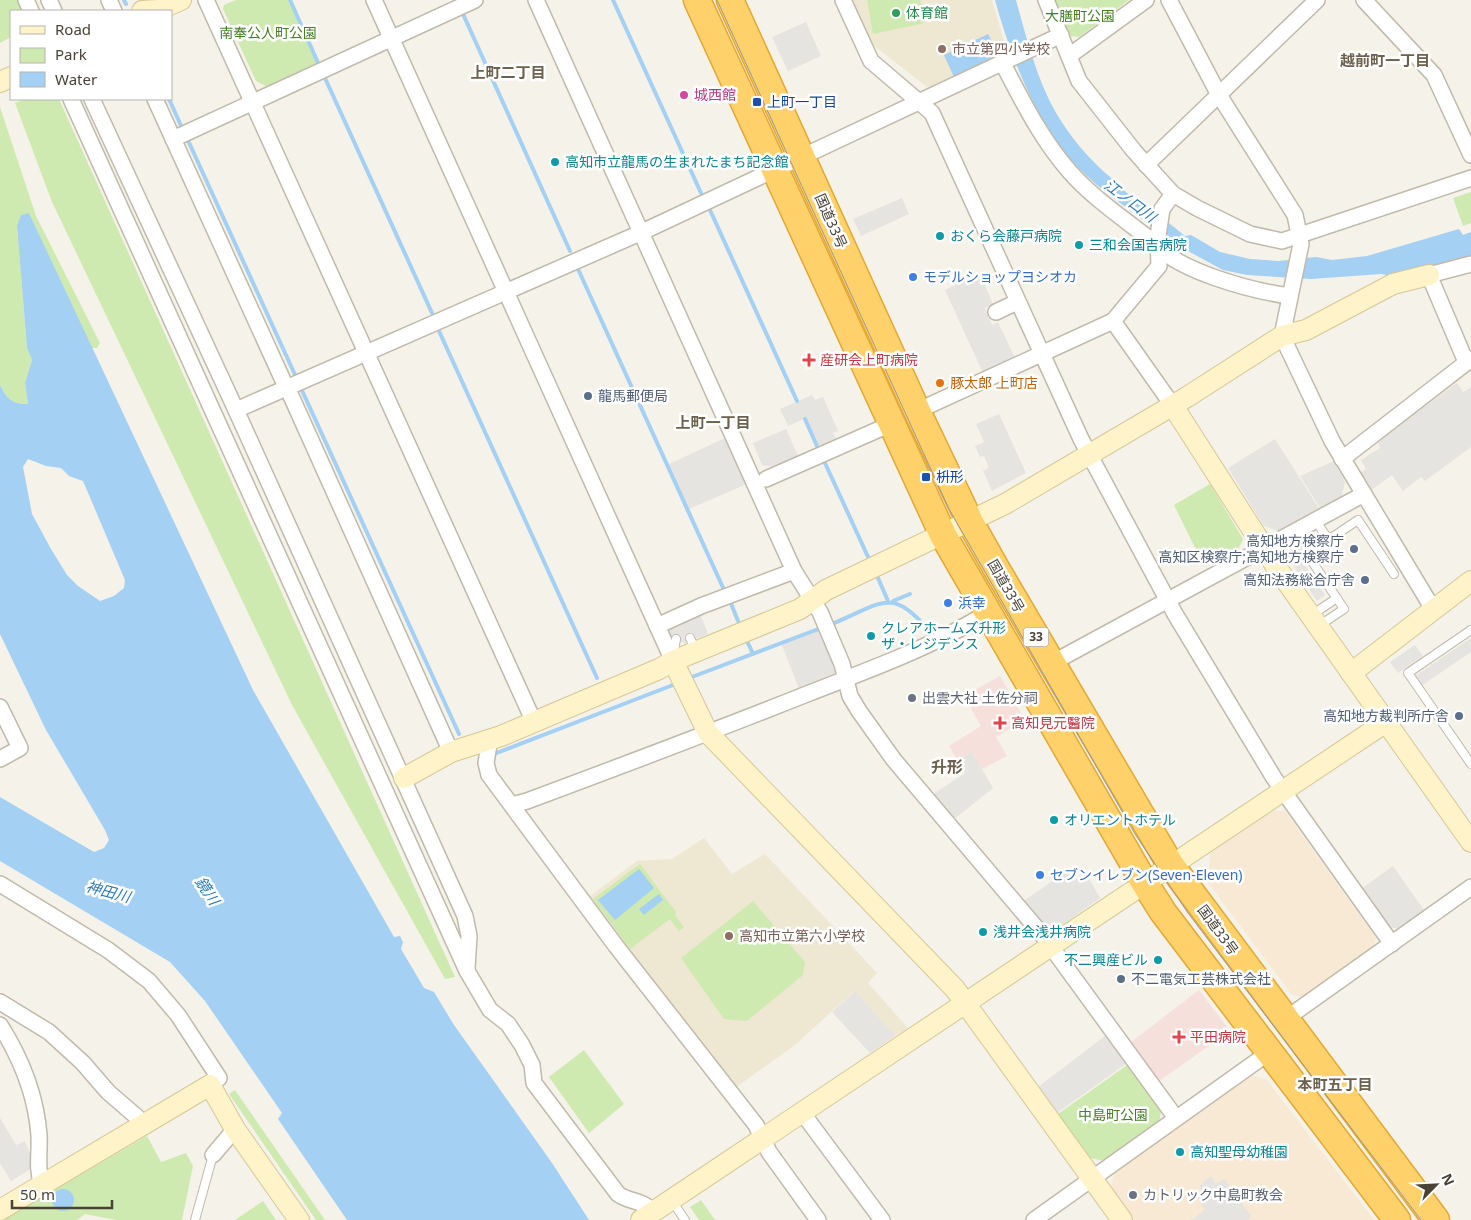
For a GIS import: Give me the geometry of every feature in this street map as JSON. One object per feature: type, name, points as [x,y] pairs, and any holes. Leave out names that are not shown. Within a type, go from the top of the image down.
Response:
[{"type":"highway","name":"33","points":[[697,0],[943,536],[987,613],[1144,882],[1169,921],[1271,1051],[1397,1220]]},
{"type":"highway","name":"国道33号","points":[[730,0],[917,411],[970,522],[1170,864],[1284,1020],[1436,1220]]},
{"type":"street","points":[[155,10],[180,0]]},
{"type":"street","points":[[206,0],[254,102],[534,722]]},
{"type":"street","points":[[374,0],[657,626],[708,733],[955,989],[1122,1220]]},
{"type":"street","points":[[173,139],[475,0]]},
{"type":"street","points":[[536,0],[745,470],[794,571],[813,600],[827,628],[846,678],[850,696],[894,760],[1050,945],[1176,1118]]},
{"type":"street","points":[[843,0],[871,61],[932,113],[1040,354],[1089,456],[1167,600],[1283,791],[1392,944]]},
{"type":"street","points":[[1046,0],[1079,81],[1146,165],[1173,194],[1250,234],[1282,241],[1471,178]]},
{"type":"street","points":[[1069,56],[1146,0]]},
{"type":"street","points":[[1169,0],[1218,95],[1295,215],[1300,234],[1298,254],[1282,336],[1342,459],[1433,609]]},
{"type":"street","points":[[1146,165],[1318,0]]},
{"type":"street","points":[[1364,0],[1434,75],[1471,155]]},
{"type":"street","points":[[236,410],[368,353],[506,290],[640,233],[1061,35]]},
{"type":"street","points":[[1006,62],[1041,134],[1069,171],[1085,188],[1152,241],[1160,252],[1212,276],[1266,293],[1291,291]]},
{"type":"street","points":[[71,100],[467,971],[490,1010],[508,1024],[522,1045],[532,1065],[534,1083],[618,1194],[624,1199],[646,1204],[647,1215],[1170,864],[1386,722]]},
{"type":"street","points":[[92,100],[236,410],[465,916],[469,936],[467,971]]},
{"type":"street","points":[[155,100],[451,752]]},
{"type":"street","points":[[917,411],[1113,321],[1160,266],[1158,236],[1162,209],[1173,194]]},
{"type":"street","points":[[404,778],[451,752],[534,722],[659,669],[673,661],[693,645],[800,609],[826,590],[943,536],[1089,456],[1173,406],[1282,336],[1306,330],[1393,284],[1471,264]]},
{"type":"street","points":[[1342,459],[1468,360],[1428,274]]},
{"type":"street","points":[[996,312],[1017,302]]},
{"type":"street","points":[[1113,321],[1173,406],[1264,548],[1471,842]]},
{"type":"street","points":[[766,479],[784,466],[833,445],[891,424]]},
{"type":"street","points":[[1052,663],[1364,494]]},
{"type":"street","points":[[657,626],[702,606],[794,571]]},
{"type":"street","points":[[1351,673],[1471,581]]},
{"type":"street","points":[[512,805],[708,733],[939,641],[987,613]]},
{"type":"street","points":[[0,707],[20,748],[0,759]]},
{"type":"street","points":[[490,738],[487,752],[487,770],[616,946],[756,1125],[762,1139],[818,1220]]},
{"type":"street","points":[[0,884],[108,950],[149,981],[178,1015],[219,1078],[0,1210]]},
{"type":"street","points":[[1284,1020],[1471,887]]},
{"type":"street","points":[[0,1002],[49,1032],[83,1063],[108,1092],[137,1117],[142,1126]]},
{"type":"street","points":[[0,1025],[24,1069],[35,1108],[39,1136],[39,1177],[42,1185]]},
{"type":"street","points":[[1034,1220],[1271,1051]]},
{"type":"street","points":[[210,1085],[235,1129],[299,1220]]},
{"type":"street","points":[[802,1110],[882,1220]]},
{"type":"street","points":[[213,1154],[235,1129]]},
{"type":"lane","points":[[1315,520],[1328,540]]},
{"type":"lane","points":[[1326,621],[1344,608],[1307,554],[1358,520],[1394,574]]},
{"type":"lane","points":[[1319,610],[1337,598]]},
{"type":"lane","points":[[1471,630],[1408,673],[1471,764]]},
{"type":"lane","points":[[673,661],[676,639]]},
{"type":"lane","points":[[195,1220],[213,1154]]},
{"type":"lane","points":[[671,1199],[685,1220]]},
{"type":"shaded area","name":"市立第四小学校","points":[[852,0],[992,0],[1008,55],[931,90],[872,44]]},
{"type":"shaded area","points":[[806,22],[821,56],[788,71],[772,37]]},
{"type":"shaded area","points":[[902,198],[909,214],[861,236],[853,219]]},
{"type":"shaded area","points":[[980,274],[993,304],[985,308],[992,325],[998,322],[1015,358],[983,373],[945,290]]},
{"type":"shaded area","points":[[1457,383],[1463,392],[1471,387],[1471,447],[1425,481],[1421,477],[1403,491],[1392,475],[1370,491],[1360,473],[1366,469],[1361,460],[1380,448],[1378,441]]},
{"type":"shaded area","points":[[812,395],[815,400],[823,397],[838,431],[833,433],[836,439],[819,446],[806,418],[788,426],[780,409]]},
{"type":"shaded area","points":[[999,414],[1026,473],[992,491],[983,471],[989,468],[984,456],[980,457],[975,446],[984,442],[976,424]]},
{"type":"shaded area","points":[[786,429],[798,456],[774,467],[762,465],[753,443]]},
{"type":"shaded area","points":[[727,437],[747,484],[689,509],[669,464]]},
{"type":"shaded area","points":[[1275,439],[1320,510],[1280,531],[1264,526],[1228,468]]},
{"type":"shaded area","points":[[1334,461],[1345,482],[1341,498],[1320,508],[1300,476]]},
{"type":"shaded area","points":[[1313,531],[1319,539],[1298,553],[1292,543]]},
{"type":"shaded area","points":[[1297,553],[1325,595],[1317,601],[1289,559]]},
{"type":"shaded area","points":[[699,611],[708,634],[685,643],[672,639],[666,626]]},
{"type":"shaded area","points":[[821,628],[836,667],[833,679],[800,691],[781,643]]},
{"type":"shaded area","points":[[1471,638],[1471,652],[1421,686],[1415,676]]},
{"type":"shaded area","points":[[1415,645],[1423,656],[1398,673],[1390,662]]},
{"type":"shaded area","name":"高知見元醫院","points":[[1000,676],[1025,720],[996,737],[1007,756],[982,769],[972,752],[957,760],[949,746],[981,726],[964,696]]},
{"type":"shaded area","points":[[972,752],[993,788],[953,820],[932,795],[965,773],[958,760]]},
{"type":"shaded area","points":[[1273,811],[1285,811],[1376,938],[1372,952],[1304,997],[1292,995],[1207,881],[1211,852]]},
{"type":"shaded area","name":"高知市立第六小学校","points":[[704,838],[732,874],[765,854],[877,973],[868,983],[908,1028],[895,1036],[854,991],[795,1045],[735,1088],[586,899],[637,861],[672,859]]},
{"type":"shaded area","points":[[1393,866],[1426,913],[1402,929],[1388,927],[1361,889]]},
{"type":"shaded area","points":[[1067,871],[1073,881],[1086,873],[1100,898],[1058,928],[1043,926],[1022,902]]},
{"type":"shaded area","name":"平田病院","points":[[1199,990],[1230,1031],[1159,1081],[1130,1043]]},
{"type":"shaded area","points":[[855,991],[895,1036],[870,1053],[832,1012]]},
{"type":"shaded area","points":[[1109,1033],[1130,1061],[1057,1113],[1038,1087]]},
{"type":"shaded area","points":[[1249,1075],[1266,1079],[1374,1220],[1134,1220],[1111,1189],[1114,1171]]},
{"type":"shaded area","points":[[0,1118],[16,1145],[25,1141],[32,1159],[32,1168],[11,1181],[0,1163]]},
{"type":"shaded area","points":[[1211,1176],[1216,1184],[1224,1179],[1251,1216],[1248,1220],[1191,1220],[1205,1210],[1197,1198],[1203,1193],[1199,1186]]},
{"type":"green space","points":[[0,0],[17,0],[22,10],[10,10],[10,38],[0,43]]},
{"type":"green space","name":"南奉公人町公園","points":[[236,0],[288,0],[318,66],[269,88],[256,81],[223,9],[224,5]]},
{"type":"green space","name":"体育館","points":[[867,0],[920,0],[925,23],[873,34]]},
{"type":"green space","name":"大膳町公園","points":[[1054,0],[1129,0],[1079,37],[1070,36]]},
{"type":"green space","points":[[22,100],[59,100],[455,977],[445,979],[292,705],[52,202],[15,103]]},
{"type":"green space","points":[[0,107],[36,216],[100,343],[97,348],[92,348],[29,213],[17,226],[27,348],[32,360],[25,383],[28,404],[11,400],[0,385]]},
{"type":"green space","points":[[1471,192],[1471,223],[1463,226],[1453,198]]},
{"type":"green space","points":[[1210,484],[1243,539],[1239,548],[1204,566],[1174,505]]},
{"type":"green space","points":[[640,864],[676,912],[675,915],[684,927],[679,931],[670,919],[630,949],[593,899]]},
{"type":"green space","points":[[753,901],[805,962],[803,975],[747,1021],[724,1019],[681,958]]},
{"type":"green space","points":[[584,1050],[624,1104],[589,1133],[549,1077]]},
{"type":"green space","name":"中島町公園","points":[[1130,1063],[1162,1106],[1159,1124],[1105,1161],[1090,1158],[1058,1114]]},
{"type":"green space","points":[[235,1090],[325,1220],[316,1220],[229,1094]]},
{"type":"green space","points":[[147,1136],[161,1162],[186,1153],[193,1166],[182,1220],[116,1220],[85,1214],[77,1220],[3,1220]]},
{"type":"green space","points":[[701,1200],[715,1220],[699,1220],[690,1207]]},
{"type":"green space","points":[[263,1201],[276,1220],[235,1220]]},
{"type":"water","name":"江ノ口川","points":[[995,0],[1016,0],[1039,76],[1059,118],[1073,138],[1090,158],[1126,192],[1143,202],[1185,236],[1191,235],[1220,252],[1250,259],[1279,261],[1316,257],[1332,260],[1367,256],[1459,229],[1463,235],[1471,232],[1471,256],[1392,276],[1381,274],[1311,279],[1247,275],[1223,270],[1153,232],[1151,226],[1102,189],[1068,157],[1048,129],[1029,94],[1013,57]]},
{"type":"water","points":[[988,34],[999,56],[954,77],[944,55]]},
{"type":"water","points":[[29,213],[253,690],[394,937],[400,936],[403,942],[401,949],[424,988],[434,992],[454,1025],[552,1163],[589,1220],[347,1220],[278,1119],[282,1113],[205,1001],[170,962],[0,861],[0,797],[94,852],[104,848],[109,840],[46,730],[0,634],[0,385],[11,400],[28,404],[25,383],[32,360],[27,348],[17,226],[21,215]],"holes":[[[28,459],[46,466],[61,468],[69,476],[83,481],[125,580],[124,588],[114,596],[100,601],[78,586],[67,575],[32,514],[23,467]]]},
{"type":"water","points":[[639,869],[654,888],[615,920],[598,900]]},
{"type":"water","points":[[659,894],[663,900],[644,915],[639,909]]},
{"type":"water","points":[[63,1189],[71,1192],[74,1200],[71,1208],[63,1211],[55,1208],[52,1200],[55,1192]]},
{"type":"waterway","points":[[124,0],[126,4]]},
{"type":"waterway","points":[[290,0],[319,65]]},
{"type":"waterway","points":[[613,0],[701,193]]},
{"type":"waterway","points":[[463,14],[570,251]]},
{"type":"waterway","points":[[325,78],[432,313]]},
{"type":"waterway","points":[[169,100],[183,130]]},
{"type":"waterway","points":[[186,136],[296,377]]},
{"type":"waterway","points":[[710,210],[797,401]]},
{"type":"waterway","points":[[578,269],[725,592]]},
{"type":"waterway","points":[[439,331],[597,678]]},
{"type":"waterway","points":[[300,386],[459,734]]},
{"type":"waterway","points":[[805,419],[817,446]]},
{"type":"waterway","points":[[825,463],[869,559]]},
{"type":"waterway","points":[[878,578],[888,601]]},
{"type":"waterway","points":[[893,601],[910,594]]},
{"type":"waterway","points":[[730,601],[738,621]]},
{"type":"waterway","points":[[832,624],[877,605],[897,604],[920,620],[934,636]]},
{"type":"waterway","points":[[692,677],[821,628]]},
{"type":"waterway","points":[[748,643],[753,654]]},
{"type":"waterway","points":[[494,754],[673,685]]},
{"type":"tram line","points":[[717,0],[949,509],[1135,834],[1188,913],[1421,1220]]},
{"type":"place","name":"体育館","points":[[896,13]]},
{"type":"place","name":"市立第四小学校","points":[[942,49]]},
{"type":"place","name":"城西館","points":[[684,95]]},
{"type":"place","name":"上町一丁目","points":[[757,102]]},
{"type":"place","name":"高知市立龍馬の生まれたまち記念館","points":[[555,162]]},
{"type":"place","name":"おくら会藤戸病院","points":[[940,236]]},
{"type":"place","name":"三和会国吉病院","points":[[1079,245]]},
{"type":"place","name":"モデルショップヨシオカ","points":[[913,277]]},
{"type":"place","name":"産研会上町病院","points":[[809,360]]},
{"type":"place","name":"豚太郎 上町店","points":[[940,383]]},
{"type":"place","name":"龍馬郵便局","points":[[588,396]]},
{"type":"place","name":"枡形","points":[[926,477]]},
{"type":"place","name":"高知地方検察庁 高知区検察庁;高知地方検察庁","points":[[1354,549]]},
{"type":"place","name":"高知法務総合庁舎","points":[[1365,580]]},
{"type":"place","name":"浜幸","points":[[948,603]]},
{"type":"place","name":"クレアホームズ升形 ザ・レジデンス","points":[[871,636]]},
{"type":"place","name":"出雲大社 土佐分祠","points":[[912,698]]},
{"type":"place","name":"高知地方裁判所庁舎","points":[[1459,716]]},
{"type":"place","name":"高知見元醫院","points":[[1000,723]]},
{"type":"place","name":"オリエントホテル","points":[[1054,820]]},
{"type":"place","name":"セブンイレブン(Seven-Eleven)","points":[[1040,875]]},
{"type":"place","name":"浅井会浅井病院","points":[[983,932]]},
{"type":"place","name":"高知市立第六小学校","points":[[729,936]]},
{"type":"place","name":"不二興産ビル","points":[[1158,960]]},
{"type":"place","name":"不二電気工芸株式会社","points":[[1121,979]]},
{"type":"place","name":"平田病院","points":[[1179,1037]]},
{"type":"place","name":"高知聖母幼稚園","points":[[1180,1152]]},
{"type":"place","name":"カトリック中島町教会","points":[[1133,1195]]},
{"type":"district","name":"越前町一丁目","points":[[1385,61]]},
{"type":"district","name":"上町二丁目","points":[[508,73]]},
{"type":"district","name":"上町一丁目","points":[[713,423]]},
{"type":"district","name":"升形","points":[[947,767]]},
{"type":"district","name":"本町五丁目","points":[[1335,1085]]},
{"type":"water label","name":"鏡川","points":[[207,891]]},
{"type":"water label","name":"神田川","points":[[108,892]]}]
